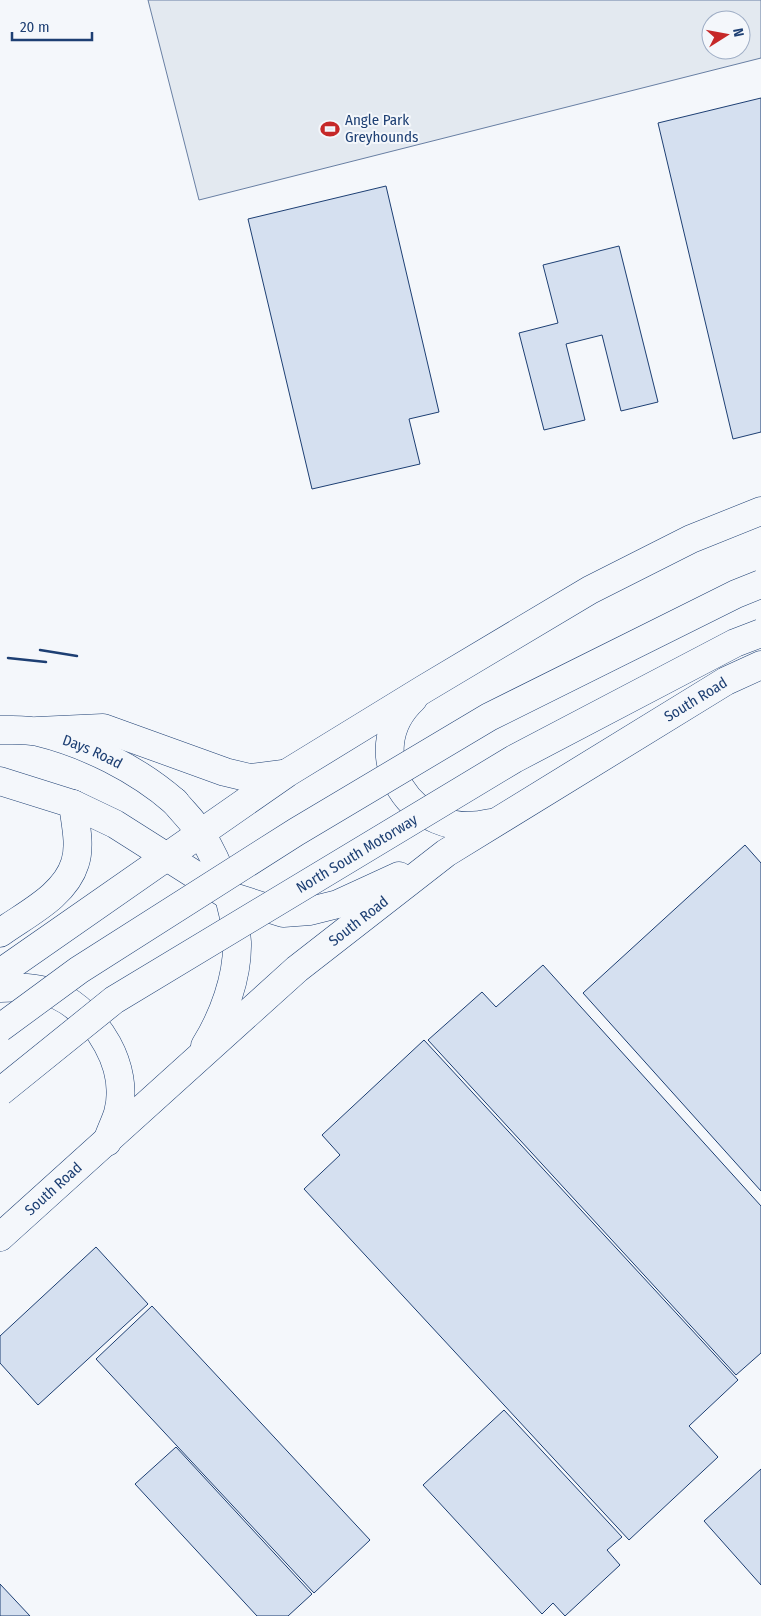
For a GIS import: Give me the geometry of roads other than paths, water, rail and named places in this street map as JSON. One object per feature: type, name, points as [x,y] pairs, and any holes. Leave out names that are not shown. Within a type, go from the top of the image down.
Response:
[{"type":"main road","points":[[0,973],[287,774],[424,689],[590,590],[691,539],[761,511]]},
{"type":"main road","points":[[0,1028],[79,970],[296,832],[489,718],[736,594],[761,584]]},
{"type":"main road","name":"North South Motorway","points":[[0,1092],[114,1000],[319,876],[514,759],[735,643],[761,633]]},
{"type":"main road","name":"South Road","points":[[0,1237],[298,969],[446,854],[726,681],[761,665]]},
{"type":"main road","points":[[424,689],[406,706],[394,728],[390,753],[395,778],[408,800],[427,817],[451,826],[476,827],[496,822]]},
{"type":"main road","points":[[37,732],[103,728],[225,772],[250,778],[287,774]]},
{"type":"main road","name":"Days Road","points":[[0,730],[37,732],[82,746],[125,766],[175,802],[201,833],[220,874],[234,919],[237,943],[228,994],[212,1034],[196,1060],[106,1143]]},
{"type":"main road","points":[[0,781],[73,804],[116,824],[227,895],[283,913],[310,911],[338,904],[446,854]]},
{"type":"main road","points":[[0,933],[59,891],[75,863],[77,847],[73,804]]},
{"type":"main road","points":[[0,988],[21,987],[56,995],[86,1014],[108,1043],[119,1078],[118,1112],[106,1143]]},
{"type":"place","name":"Angle Park Greyhounds","points":[[330,129]]}]
